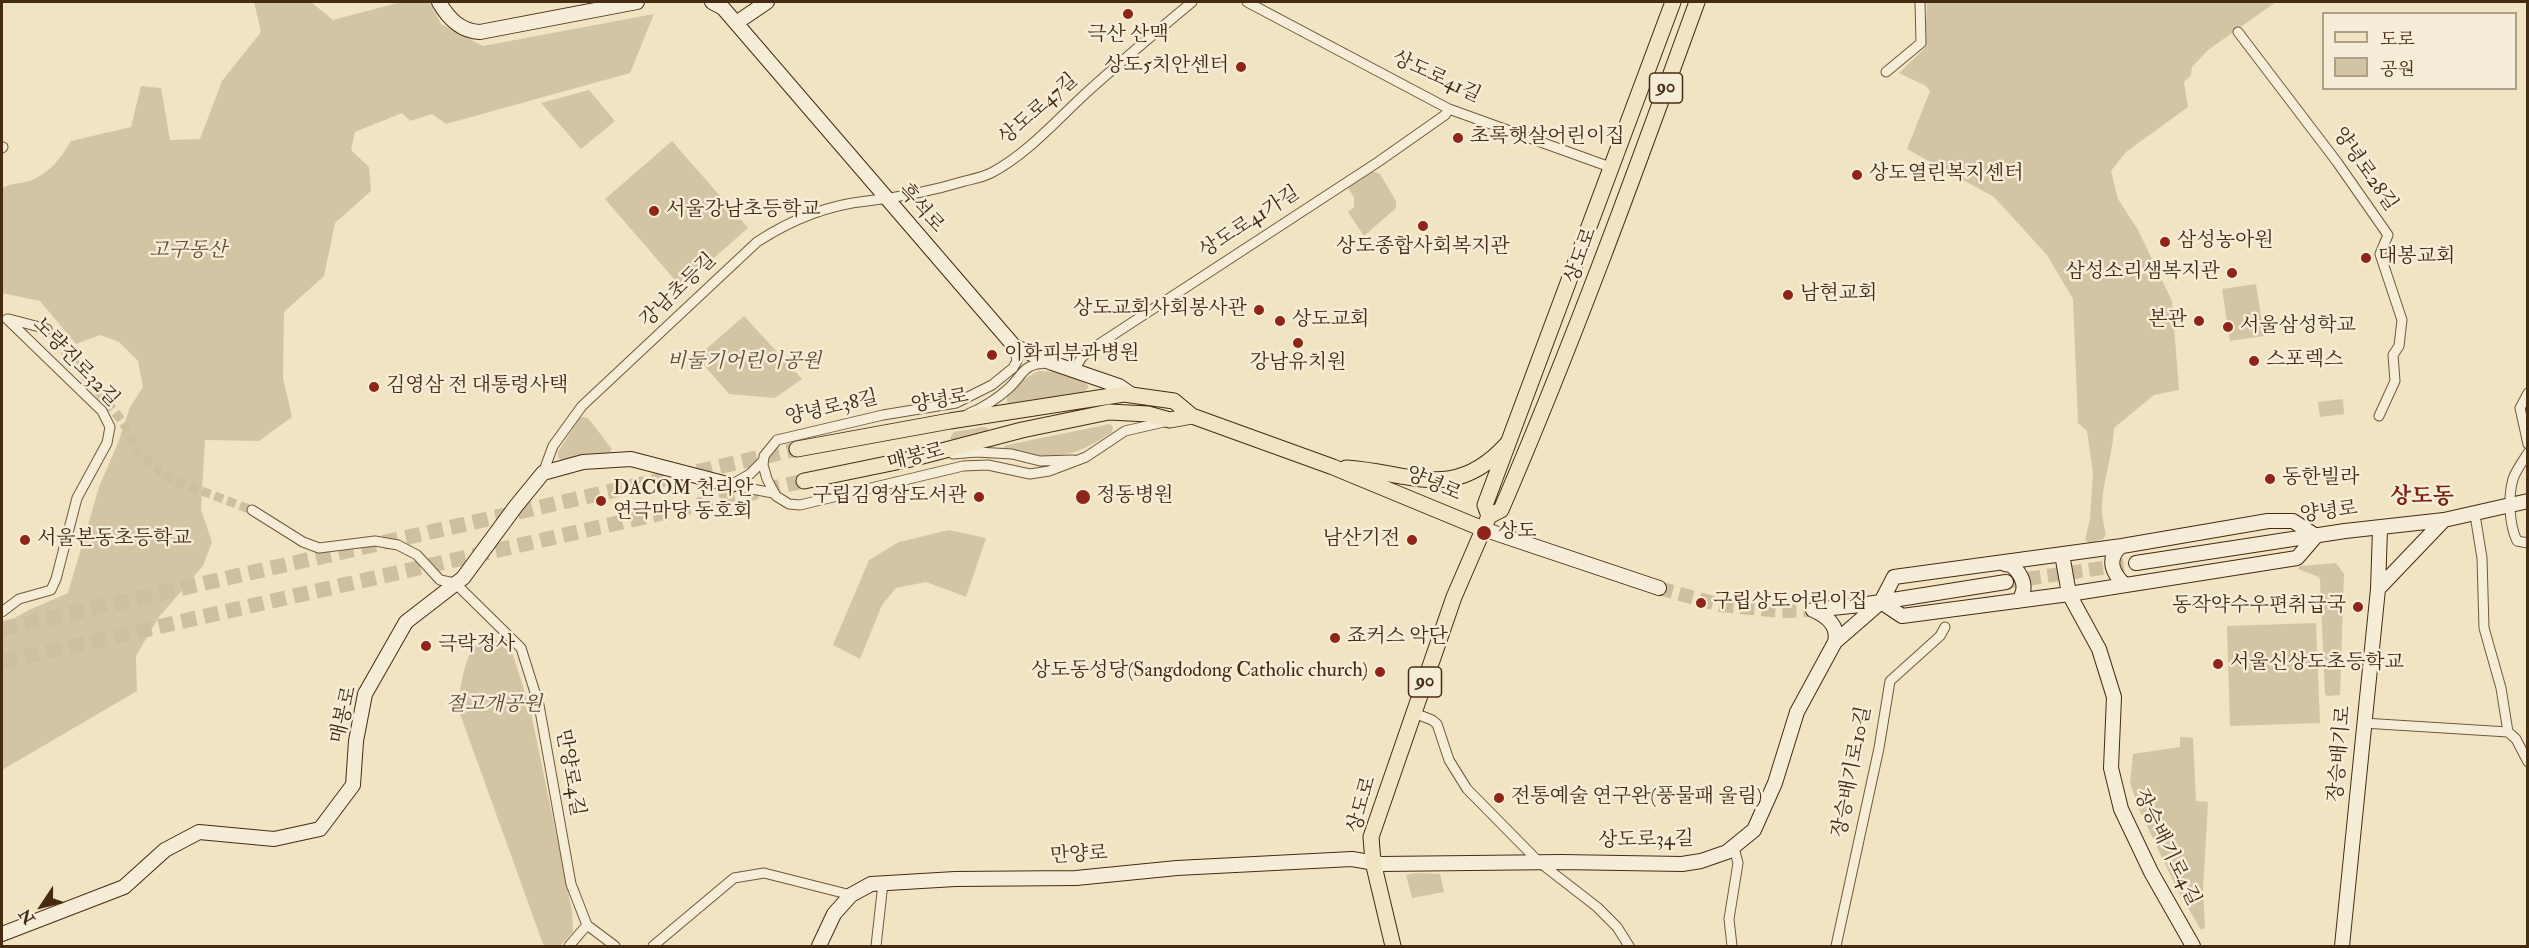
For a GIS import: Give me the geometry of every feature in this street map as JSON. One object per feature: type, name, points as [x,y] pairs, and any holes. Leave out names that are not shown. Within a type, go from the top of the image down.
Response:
[{"type":"main road","name":"상도로","points":[[1393,946],[1373,862],[1371,837],[1455,597],[1486,522],[1485,505],[1673,2]]},
{"type":"main road","name":"상도로","points":[[1486,522],[1501,510],[1553,390],[1697,2]]},
{"type":"main road","points":[[1628,122],[1651,130]]},
{"type":"main road","name":"양녕로","points":[[797,449],[950,420],[1124,394],[1174,401],[1192,416],[1486,522]]},
{"type":"main road","points":[[804,481],[912,459],[1022,430],[1109,412],[1148,414],[1170,420],[1192,416]]},
{"type":"main road","points":[[1333,467],[1376,470],[1428,481],[1448,480],[1478,468],[1496,456],[1511,440]]},
{"type":"street","points":[[439,2],[444,12],[458,25],[480,32],[637,2]]},
{"type":"street","name":"흑석로","points":[[712,2],[723,8],[1014,346],[1052,363],[1119,386],[1132,395]]},
{"type":"street","points":[[736,23],[767,2]]},
{"type":"street","name":"상도로47길","points":[[886,200],[932,192],[991,173],[1062,118],[1082,96],[1192,2]]},
{"type":"street","name":"상도로41길","points":[[1251,2],[1449,109],[1610,167]]},
{"type":"street","points":[[1886,72],[1921,43],[1920,2]]},
{"type":"street","name":"양녕로28길","points":[[2238,32],[2311,126],[2388,236],[2380,254],[2402,320],[2399,346],[2393,356],[2395,381],[2379,416]]},
{"type":"street","name":"상도로41가길","points":[[1074,370],[1082,357],[1093,348],[1378,162],[1445,115],[1449,109]]},
{"type":"street","name":"강남초등길","points":[[543,473],[554,446],[582,406],[757,242],[791,222],[814,213],[865,201],[886,200]]},
{"type":"street","points":[[4,318],[47,329]]},
{"type":"street","name":"노량진로32길","points":[[2,612],[19,599],[51,590],[56,579],[77,498],[106,443],[110,427],[102,411],[4,318]]},
{"type":"street","points":[[950,420],[990,402],[1010,387],[1017,367],[1014,346]]},
{"type":"street","points":[[1017,367],[1052,363]]},
{"type":"street","name":"양녕로38길","points":[[731,485],[750,474],[763,462],[768,448],[777,440],[883,415],[956,403],[992,385],[1017,367]]},
{"type":"street","points":[[2528,393],[2520,408],[2528,444]]},
{"type":"street","name":"매봉로","points":[[731,485],[764,489],[789,504],[800,505],[963,466],[988,465],[1030,474],[1049,471],[1083,458],[1125,431],[1170,420]]},
{"type":"street","points":[[912,459],[977,452],[1012,454],[1040,461],[1083,458]]},
{"type":"street","points":[[2528,453],[2513,478],[2510,505],[2512,530],[2517,541],[2528,543]]},
{"type":"street","points":[[543,473],[583,462],[631,459],[731,485]]},
{"type":"street","points":[[763,462],[766,479],[774,493]]},
{"type":"street","name":"매봉로","points":[[2,934],[124,887],[165,850],[199,832],[274,839],[320,829],[352,785],[356,741],[365,694],[405,622],[463,578],[543,473]]},
{"type":"street","name":"양녕로","points":[[2136,563],[2316,536],[2444,520],[2475,515],[2528,501]]},
{"type":"street","name":"만양로4길","points":[[252,510],[303,542],[319,548],[375,541],[398,545],[417,555],[440,580],[455,583],[521,648],[539,705],[571,884],[587,925]]},
{"type":"street","points":[[2475,515],[2482,558],[2484,628],[2501,688],[2508,732]]},
{"type":"street","points":[[2293,520],[2316,536],[2296,558],[2069,594],[1902,616],[1881,602],[1894,577],[2120,547],[2268,521],[2293,520]]},
{"type":"street","points":[[2378,589],[2444,520]]},
{"type":"street","name":"양녕로","points":[[1486,522],[1659,588]]},
{"type":"street","name":"장승배기로","points":[[2342,946],[2378,589],[2380,529]]},
{"type":"street","points":[[2120,547],[2112,557],[2111,565],[2118,579],[2125,585]]},
{"type":"street","name":"장승배기로4길","points":[[2062,554],[2069,594],[2099,649],[2114,697],[2111,768],[2121,808],[2151,872],[2193,946]]},
{"type":"street","points":[[2005,564],[2011,564],[2022,578],[2023,594],[2018,601]]},
{"type":"street","points":[[1835,642],[1836,636],[1832,623],[1825,615],[1813,610],[1881,602],[2006,582]]},
{"type":"street","name":"상도로34길","points":[[1373,862],[1381,864],[1539,862],[1682,864],[1701,861],[1734,848],[1754,830],[1775,783],[1797,712],[1835,642],[1881,602]]},
{"type":"street","name":"장승배기로10길","points":[[1836,946],[1879,748],[1890,681],[1940,636],[1946,627]]},
{"type":"street","points":[[1414,713],[1437,724],[1449,760],[1467,789],[1539,862],[1597,907],[1617,927],[1629,946]]},
{"type":"street","points":[[2363,723],[2508,732],[2516,739],[2528,762]]},
{"type":"street","points":[[1732,946],[1729,919],[1738,863],[1734,848]]},
{"type":"street","name":"만양로","points":[[819,946],[834,914],[851,895],[871,884],[955,879],[1076,878],[1178,868],[1341,860],[1373,862]]},
{"type":"street","points":[[653,946],[734,878],[764,873],[851,895]]},
{"type":"street","points":[[876,946],[883,883]]},
{"type":"street","points":[[569,946],[587,925],[615,946]]},
{"type":"green space","name":"고구동산","points":[[254,2],[311,2],[333,20],[401,2],[430,2],[441,24],[483,46],[654,14],[630,73],[446,124],[432,114],[410,121],[402,113],[355,132],[351,150],[369,167],[371,191],[335,223],[324,276],[284,312],[283,378],[292,417],[259,441],[205,440],[201,510],[212,542],[203,566],[159,617],[136,656],[137,691],[2,770],[2,625],[68,593],[99,487],[118,443],[130,407],[143,387],[138,361],[119,342],[100,335],[76,344],[40,301],[2,293],[2,188],[29,181],[48,170],[71,141],[131,127],[141,86],[161,88],[170,140],[200,139],[222,81],[261,32]]},
{"type":"green space","points":[[1927,2],[2276,2],[2208,50],[2192,67],[2191,75],[2184,82],[2188,107],[2126,152],[2111,171],[2118,199],[2138,230],[2172,301],[2179,390],[2154,395],[2114,428],[2103,495],[2102,512],[2106,534],[2103,539],[2089,543],[2085,540],[2090,519],[2093,473],[2087,431],[2078,423],[2073,299],[2047,255],[1994,197],[1907,149],[1930,91],[1926,86],[1899,73],[1925,48]]},
{"type":"green space","points":[[589,90],[615,121],[581,149],[541,103]]},
{"type":"green space","points":[[672,141],[748,228],[681,287],[605,199]]},
{"type":"green space","points":[[1372,171],[1380,174],[1396,201],[1396,208],[1364,236],[1348,212],[1354,207],[1354,197],[1348,188]]},
{"type":"green space","points":[[2256,284],[2264,336],[2230,341],[2222,289]]},
{"type":"green space","name":"비둘기어린이공원","points":[[744,316],[802,379],[775,398],[729,394],[697,357]]},
{"type":"green space","points":[[1038,371],[1071,376],[1083,381],[1088,388],[1084,392],[1007,402],[1007,396],[1021,381]]},
{"type":"green space","points":[[2343,399],[2344,414],[2320,417],[2318,402]]},
{"type":"green space","points":[[582,417],[588,418],[612,449],[610,452],[561,460],[558,452]]},
{"type":"green space","points":[[1110,424],[1113,427],[1112,432],[1073,453],[1036,455],[1005,450],[1003,447],[1007,445]]},
{"type":"green space","points":[[988,428],[988,433],[952,441],[950,438],[954,432]]},
{"type":"green space","points":[[949,530],[986,538],[966,597],[926,582],[896,588],[882,605],[860,659],[833,645],[869,560],[899,542]]},
{"type":"green space","points":[[2336,563],[2344,574],[2340,695],[2327,696],[2325,694],[2320,580],[2319,577],[2298,569],[2300,566]]},
{"type":"green space","points":[[2316,623],[2320,723],[2230,726],[2227,626]]},
{"type":"green space","name":"절고개공원","points":[[492,636],[513,655],[530,708],[572,911],[573,932],[560,946],[543,944],[459,711],[460,691],[467,662],[482,637]]},
{"type":"green space","points":[[2180,737],[2193,738],[2196,801],[2208,802],[2203,890],[2205,928],[2201,930],[2177,889],[2139,809],[2130,783],[2133,754],[2180,747]]},
{"type":"green space","points":[[1440,874],[1444,892],[1412,898],[1406,875]]},
{"type":"tunnel","points":[[47,329],[123,422],[137,450],[154,467],[175,481],[252,510]]},
{"type":"tunnel","points":[[2,629],[797,449]]},
{"type":"tunnel","points":[[2,662],[804,481]]},
{"type":"tunnel","points":[[2006,582],[2136,563]]},
{"type":"tunnel","points":[[1659,588],[1720,605],[1781,611],[1813,610]]},
{"type":"place","name":"극산 산맥","points":[[1128,14]]},
{"type":"place","name":"상도5치안센터","points":[[1241,67]]},
{"type":"place","name":"초록햇살어린이집","points":[[1458,138]]},
{"type":"place","name":"상도열린복지센터","points":[[1857,175]]},
{"type":"place","name":"서울강남초등학교","points":[[654,211]]},
{"type":"place","name":"상도종합사회복지관","points":[[1423,226]]},
{"type":"place","name":"삼성농아원","points":[[2165,242]]},
{"type":"place","name":"대봉교회","points":[[2366,258]]},
{"type":"place","name":"삼성소리샘복지관","points":[[2232,273]]},
{"type":"place","name":"남현교회","points":[[1788,295]]},
{"type":"place","name":"상도교회사회봉사관","points":[[1259,310]]},
{"type":"place","name":"상도교회","points":[[1280,321]]},
{"type":"place","name":"본관","points":[[2199,321]]},
{"type":"place","name":"서울삼성학교","points":[[2228,327]]},
{"type":"place","name":"강남유치원","points":[[1298,343]]},
{"type":"place","name":"이화피부과병원","points":[[992,355]]},
{"type":"place","name":"스포렉스","points":[[2254,361]]},
{"type":"place","name":"김영삼 전 대통령사택","points":[[374,387]]},
{"type":"place","name":"동한빌라","points":[[2270,479]]},
{"type":"place","name":"구립김영삼도서관","points":[[979,497]]},
{"type":"place","name":"정동병원","points":[[1083,497]]},
{"type":"place","name":"DACOM 천리안 연극마당 동호회","points":[[601,501]]},
{"type":"place","name":"상도","points":[[1484,533]]},
{"type":"place","name":"서울본동초등학교","points":[[25,540]]},
{"type":"place","name":"남산기전","points":[[1412,540]]},
{"type":"place","name":"구립상도어린이집","points":[[1701,603]]},
{"type":"place","name":"동작약수우편취급국","points":[[2358,607]]},
{"type":"place","name":"죠커스 악단","points":[[1335,638]]},
{"type":"place","name":"극락정사","points":[[426,646]]},
{"type":"place","name":"서울신상도초등학교","points":[[2218,664]]},
{"type":"place","name":"상도동성당(Sangdodong Catholic church)","points":[[1380,672]]},
{"type":"place","name":"전통예술 연구완(풍물패 울림)","points":[[1499,798]]},
{"type":"district","name":"상도동","points":[[2422,498]]}]
